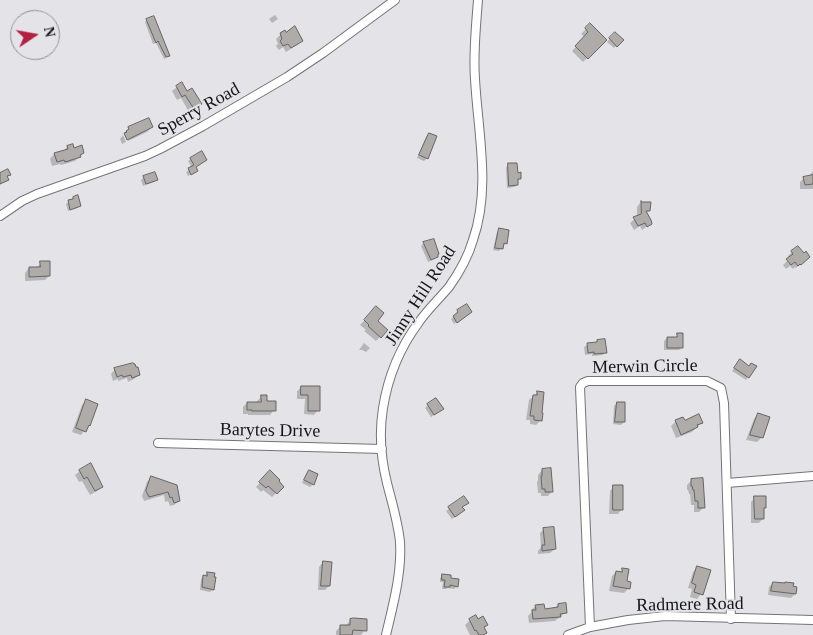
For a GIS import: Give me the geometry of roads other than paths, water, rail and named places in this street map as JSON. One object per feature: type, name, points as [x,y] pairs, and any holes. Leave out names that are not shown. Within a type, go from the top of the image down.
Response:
[{"type":"street","name":"Sperry Road","points":[[0,216],[22,201],[37,194],[160,150],[287,77],[323,54],[395,0]]},
{"type":"street","name":"Jinny Hill Road","points":[[386,635],[396,595],[400,543],[398,524],[386,480],[381,427],[383,408],[387,390],[403,348],[420,321],[459,272],[473,242],[480,216],[482,163],[474,59],[478,0]]},
{"type":"street","name":"Merwin Circle","points":[[590,628],[580,387],[588,381],[707,381],[721,388],[724,403],[728,483],[731,619]]},
{"type":"street","name":"Barytes Drive","points":[[158,443],[382,448]]},
{"type":"street","points":[[728,483],[813,476]]},
{"type":"street","name":"Radmere Road","points":[[568,635],[628,620],[665,616],[813,620]]}]
